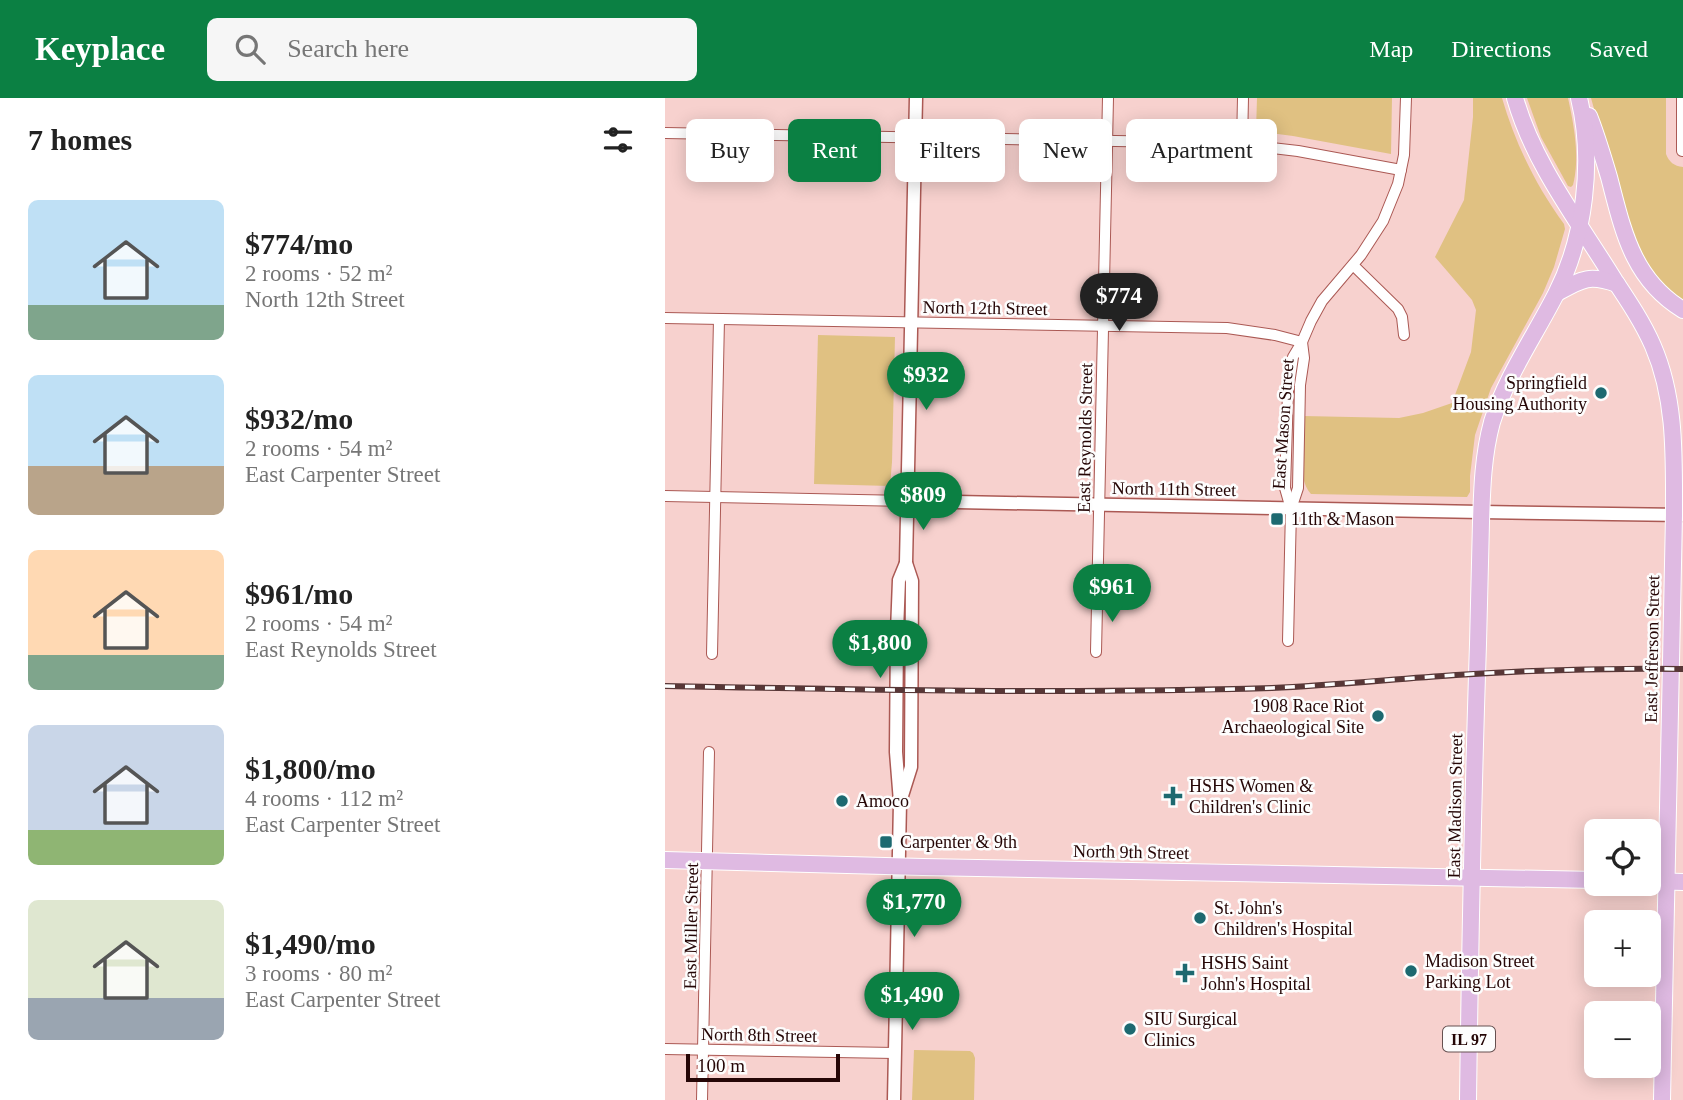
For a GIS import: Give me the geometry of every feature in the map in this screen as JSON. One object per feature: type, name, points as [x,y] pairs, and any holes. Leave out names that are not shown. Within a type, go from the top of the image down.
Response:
[{"type":"main road","name":"East Jefferson Street","points":[[1515,98],[1528,136],[1543,166],[1638,317],[1653,347],[1672,417],[1679,515],[1666,881],[1662,1100]]},
{"type":"main road","name":"East Madison Street","points":[[1468,1100],[1481,512],[1487,447],[1493,419],[1505,388],[1557,293],[1573,252],[1585,189],[1585,134],[1581,98]]},
{"type":"main road","points":[[1581,98],[1601,151],[1624,235],[1647,277],[1662,294],[1683,310]]},
{"type":"main road","points":[[1557,293],[1589,278],[1600,278],[1617,284]]},
{"type":"main road","name":"North 9th Street","points":[[665,860],[1584,880]]},
{"type":"main road","points":[[1661,881],[1683,882]]},
{"type":"street","points":[[916,98],[916,119]]},
{"type":"street","name":"East Reynolds Street","points":[[1108,98],[1108,119]]},
{"type":"street","points":[[1243,98],[1243,119]]},
{"type":"street","name":"East Mason Street","points":[[1288,641],[1291,509],[1297,488],[1303,342],[1322,301],[1367,247],[1392,202],[1405,148],[1406,98]]},
{"type":"street","points":[[1682,98],[1682,151]]},
{"type":"street","points":[[665,133],[895,138]]},
{"type":"street","points":[[1277,148],[1401,170]]},
{"type":"street","points":[[894,1100],[900,802],[911,767],[912,581],[906,563],[915,182]]},
{"type":"street","name":"East Reynolds Street","points":[[1096,652],[1106,182]]},
{"type":"street","points":[[1353,265],[1398,309],[1404,335]]},
{"type":"street","name":"North 12th Street","points":[[665,318],[1227,328],[1303,342]]},
{"type":"street","points":[[712,654],[719,319]]},
{"type":"street","name":"North 11th Street","points":[[665,496],[1679,515]]},
{"type":"street","name":"East Miller Street","points":[[702,1100],[709,752]]},
{"type":"street","name":"North 8th Street","points":[[665,1049],[895,1053]]},
{"type":"shaded area","points":[[1257,98],[1392,98],[1391,154],[1277,134],[1277,119],[1256,119]]},
{"type":"shaded area","points":[[1473,98],[1502,98],[1527,164],[1565,229],[1543,293],[1491,388],[1475,435],[1470,492],[1467,497],[1311,494],[1303,478],[1303,416],[1399,418],[1452,403],[1471,352],[1476,310],[1472,300],[1435,257],[1464,200]]},
{"type":"shaded area","points":[[1527,98],[1568,98],[1576,153],[1575,175],[1571,187],[1541,137]]},
{"type":"shaded area","points":[[1591,98],[1666,98],[1666,154],[1672,163],[1683,167],[1683,304],[1644,264],[1621,205]]},
{"type":"shaded area","points":[[818,335],[895,337],[890,486],[814,484]]},
{"type":"shaded area","points":[[914,1050],[973,1053],[974,1100],[912,1100]]},
{"type":"railway","points":[[665,686],[969,691],[1196,690],[1295,687],[1513,672],[1683,669]]},
{"type":"place","name":"Springfield Housing Authority","points":[[1601,393]]},
{"type":"place","name":"11th & Mason","points":[[1277,519]]},
{"type":"place","name":"1908 Race Riot Archaeological Site","points":[[1378,716]]},
{"type":"place","name":"HSHS Women & Children's Clinic","points":[[1173,796]]},
{"type":"place","name":"Amoco","points":[[842,801]]},
{"type":"place","name":"Carpenter & 9th","points":[[886,842]]},
{"type":"place","name":"St. John's Children's Hospital","points":[[1200,918]]},
{"type":"place","name":"Madison Street Parking Lot","points":[[1411,971]]},
{"type":"place","name":"HSHS Saint John's Hospital","points":[[1185,973]]},
{"type":"place","name":"SIU Surgical Clinics","points":[[1130,1029]]}]
